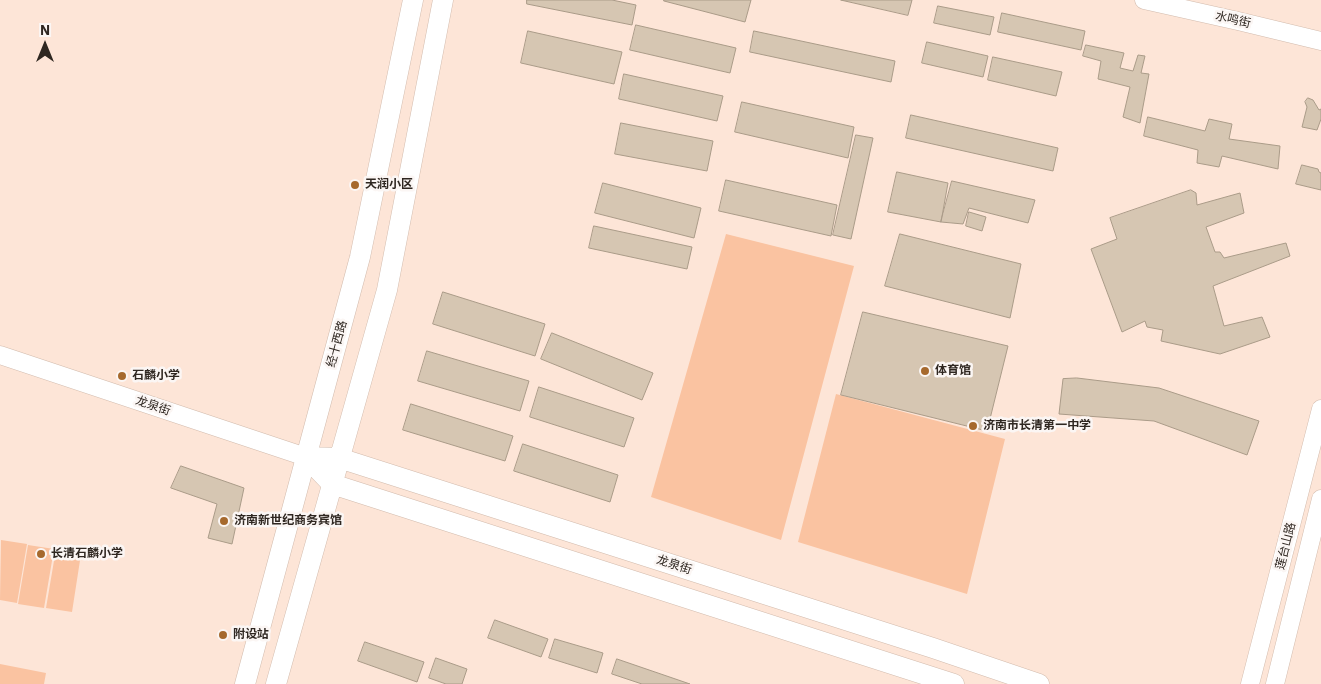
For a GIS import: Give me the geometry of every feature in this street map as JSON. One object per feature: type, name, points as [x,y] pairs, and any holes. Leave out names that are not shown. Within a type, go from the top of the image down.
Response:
[{"type":"main road","name":"经十西路","points":[[245,684],[360,258],[413,0]]},
{"type":"main road","points":[[276,684],[387,290],[443,0]]},
{"type":"main road","name":"水鸣街","points":[[1144,0],[1321,41]]},
{"type":"main road","name":"龙泉街","points":[[0,355],[306,457],[339,458],[933,648],[1039,684]]},
{"type":"main road","name":"莲台山路","points":[[1250,684],[1321,409]]},
{"type":"main road","name":"龙泉街","points":[[306,457],[332,484],[954,684]]},
{"type":"main road","name":"莲台山路","points":[[1274,684],[1321,499]]},
{"type":"shaded area","points":[[726,234],[854,266],[781,540],[651,497]]},
{"type":"shaded area","points":[[836,394],[1005,439],[967,594],[798,542]]},
{"type":"shaded area","points":[[1,540],[27,544],[17,603],[0,600]]},
{"type":"shaded area","points":[[28,545],[54,549],[44,608],[18,604]]},
{"type":"shaded area","points":[[56,549],[81,554],[72,612],[46,608]]},
{"type":"shaded area","points":[[0,664],[46,673],[44,684],[0,684]]},
{"type":"building","points":[[527,0],[612,0],[636,5],[632,25],[527,4]]},
{"type":"building","points":[[664,0],[751,0],[745,22]]},
{"type":"building","points":[[841,0],[912,0],[908,15]]},
{"type":"building","points":[[938,6],[994,17],[990,35],[934,23]]},
{"type":"building","points":[[1002,13],[1085,31],[1081,50],[998,32]]},
{"type":"building","points":[[636,25],[736,48],[730,73],[630,50]]},
{"type":"building","points":[[528,31],[622,52],[614,84],[521,63]]},
{"type":"building","points":[[754,31],[895,61],[891,82],[750,52]]},
{"type":"building","points":[[927,42],[988,56],[983,77],[922,63]]},
{"type":"building","points":[[1086,45],[1124,53],[1120,68],[1133,71],[1138,55],[1145,56],[1141,73],[1149,74],[1140,123],[1123,117],[1130,87],[1098,79],[1101,61],[1083,56]]},
{"type":"building","points":[[993,57],[1062,72],[1056,96],[988,80]]},
{"type":"building","points":[[624,74],[723,96],[717,121],[619,99]]},
{"type":"building","points":[[1308,98],[1313,100],[1319,110],[1321,109],[1321,119],[1317,130],[1302,127],[1307,107],[1305,102]]},
{"type":"building","points":[[742,102],[854,127],[848,158],[735,132]]},
{"type":"building","points":[[911,115],[1058,148],[1053,171],[906,138]]},
{"type":"building","points":[[1148,117],[1205,131],[1209,119],[1232,124],[1229,139],[1280,146],[1278,169],[1222,156],[1219,167],[1197,163],[1198,150],[1144,136]]},
{"type":"building","points":[[621,123],[713,141],[707,171],[615,154]]},
{"type":"building","points":[[856,135],[873,138],[851,239],[833,235]]},
{"type":"building","points":[[1302,165],[1318,169],[1321,173],[1321,190],[1296,184]]},
{"type":"building","points":[[897,172],[948,183],[941,222],[888,212]]},
{"type":"building","points":[[726,180],[837,205],[831,236],[719,211]]},
{"type":"building","points":[[952,181],[1035,200],[1028,223],[969,208],[963,224],[941,222]]},
{"type":"building","points":[[603,183],[701,208],[694,238],[595,213]]},
{"type":"building","points":[[1191,190],[1196,193],[1197,205],[1240,193],[1244,213],[1206,227],[1215,252],[1220,252],[1224,258],[1286,243],[1290,256],[1213,286],[1224,326],[1262,317],[1270,337],[1220,354],[1161,341],[1163,330],[1147,327],[1145,321],[1122,332],[1091,249],[1117,239],[1110,218]]},
{"type":"building","points":[[969,212],[986,217],[982,231],[966,226]]},
{"type":"building","points":[[594,226],[692,247],[687,269],[589,248]]},
{"type":"building","points":[[900,234],[1021,264],[1010,318],[885,286]]},
{"type":"building","points":[[443,292],[545,324],[535,356],[433,324]]},
{"type":"building","name":"体育馆","points":[[863,312],[1008,346],[987,431],[841,395]]},
{"type":"building","points":[[552,333],[653,373],[642,400],[541,359]]},
{"type":"building","points":[[427,351],[529,381],[520,411],[418,381]]},
{"type":"building","points":[[1077,378],[1159,388],[1259,421],[1247,455],[1154,421],[1059,414],[1063,379]]},
{"type":"building","points":[[539,387],[634,418],[624,447],[530,417]]},
{"type":"building","points":[[411,404],[513,436],[505,461],[403,430]]},
{"type":"building","points":[[523,444],[618,475],[610,502],[514,471]]},
{"type":"building","name":"济南新世纪商务宾馆","points":[[181,466],[244,488],[232,544],[208,538],[217,504],[171,488]]},
{"type":"building","points":[[495,620],[548,639],[541,657],[488,638]]},
{"type":"building","points":[[555,639],[603,653],[597,673],[549,658]]},
{"type":"building","points":[[365,642],[424,662],[417,682],[358,661]]},
{"type":"building","points":[[436,658],[467,669],[462,684],[446,684],[429,678]]},
{"type":"building","points":[[617,659],[690,684],[642,684],[612,674]]},
{"type":"place","name":"天润小区","points":[[355,185]]},
{"type":"place","name":"体育馆","points":[[925,371]]},
{"type":"place","name":"石麟小学","points":[[122,376]]},
{"type":"place","name":"济南市长清第一中学","points":[[973,426]]},
{"type":"place","name":"济南新世纪商务宾馆","points":[[224,521]]},
{"type":"place","name":"长清石麟小学","points":[[41,554]]},
{"type":"place","name":"附设站","points":[[223,635]]}]
